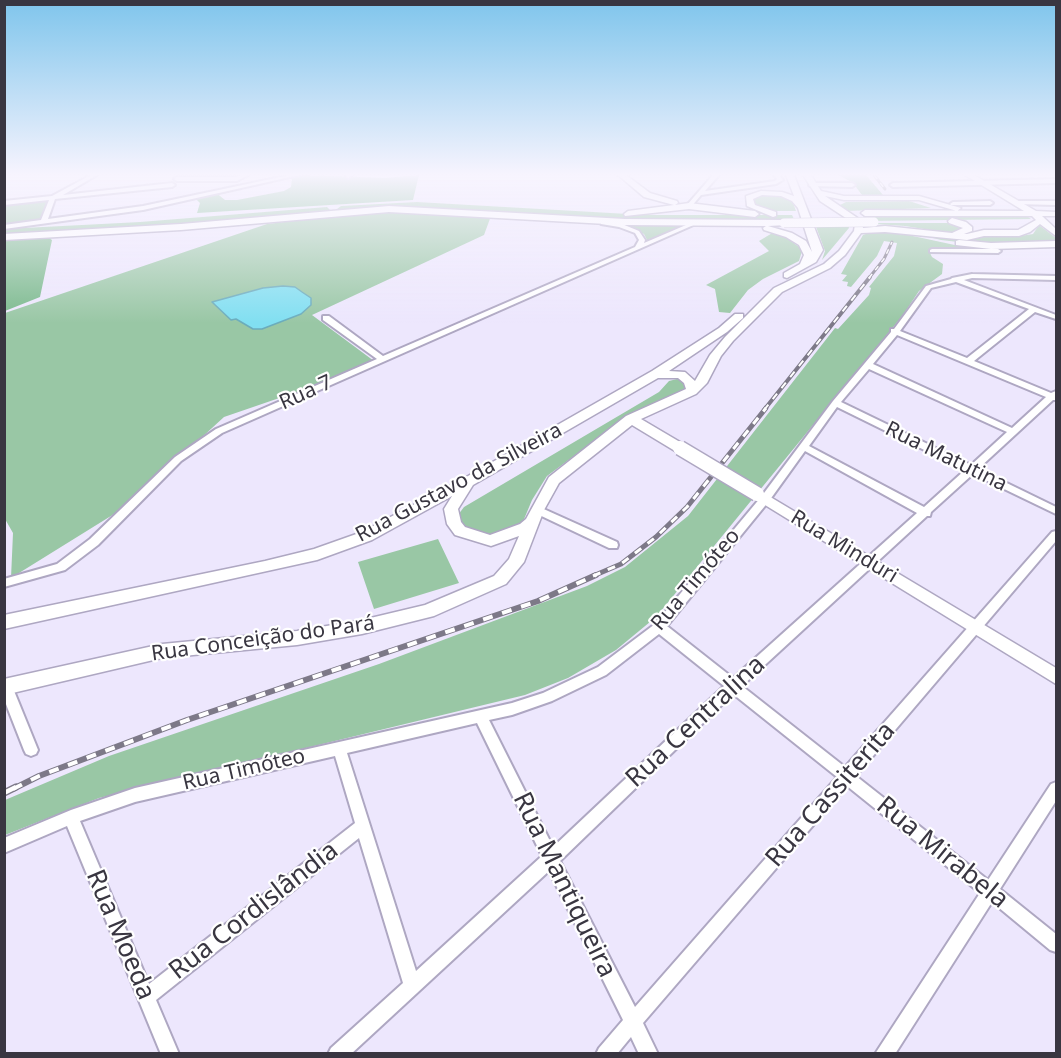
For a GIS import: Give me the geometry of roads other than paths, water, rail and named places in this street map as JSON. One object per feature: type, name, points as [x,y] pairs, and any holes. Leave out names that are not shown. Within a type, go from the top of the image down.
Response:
[{"type":"main road","points":[[4,227],[67,224]]},
{"type":"main road","points":[[4,237],[204,224]]},
{"type":"main road","points":[[744,224],[783,232],[798,239],[808,252],[804,266]]},
{"type":"main road","points":[[804,266],[813,260],[819,249],[809,224]]},
{"type":"main road","points":[[856,224],[871,229],[961,237],[999,232],[1024,232],[1032,224]]},
{"type":"main road","points":[[859,227],[953,235],[968,231],[963,224]]},
{"type":"main road","points":[[965,224],[999,232]]},
{"type":"main road","points":[[692,391],[703,380],[708,367],[729,339],[778,290],[827,266],[842,254],[859,227]]},
{"type":"main road","points":[[906,231],[964,247],[998,251],[1056,250]]},
{"type":"main road","points":[[964,247],[1056,244]]},
{"type":"main road","name":"Rua Gustavo da Silveira","points":[[4,622],[317,554],[367,536],[473,479],[656,374],[723,330],[778,280],[804,266]]},
{"type":"main road","points":[[673,361],[686,371],[695,372],[708,367]]},
{"type":"main road","points":[[656,374],[681,375],[690,382],[692,391]]},
{"type":"main road","name":"Rua Conceição do Pará","points":[[5,686],[162,651],[297,638],[362,627],[428,611],[500,580],[516,562],[535,515],[554,480],[631,419],[692,391]]},
{"type":"main road","name":"Rua Minduri","points":[[631,419],[1056,676]]},
{"type":"main road","points":[[473,479],[455,500],[451,509],[454,524],[460,531],[480,539],[491,540],[525,528],[535,515]]},
{"type":"street","points":[[4,227],[22,224]]},
{"type":"street","points":[[608,224],[627,227],[637,232],[643,244]]},
{"type":"street","name":"Rua 7","points":[[4,583],[61,567],[94,542],[178,459],[219,431],[692,224]]},
{"type":"street","points":[[932,251],[964,247]]},
{"type":"street","name":"Rua Timóteo","points":[[4,846],[71,817],[135,795],[480,716],[530,703],[584,680],[624,656],[659,627],[928,287],[972,276],[1056,278]]},
{"type":"street","points":[[1041,278],[1056,283]]},
{"type":"street","points":[[954,279],[1056,317]]},
{"type":"street","points":[[969,362],[1034,309]]},
{"type":"street","points":[[326,318],[383,360]]},
{"type":"street","points":[[894,331],[1055,396]]},
{"type":"street","points":[[868,365],[1012,431]]},
{"type":"street","name":"Rua Centralina","points":[[337,1053],[552,858],[733,686],[926,513],[970,468],[1055,396]]},
{"type":"street","name":"Rua Matutina","points":[[836,403],[1056,511]]},
{"type":"street","points":[[803,446],[926,513]]},
{"type":"street","points":[[535,515],[613,545]]},
{"type":"street","name":"Rua Cassiterita","points":[[605,1053],[1056,535]]},
{"type":"street","name":"Rua Mirabela","points":[[659,627],[1056,944]]},
{"type":"street","points":[[5,686],[31,750]]},
{"type":"street","name":"Rua Mantiqueira","points":[[480,716],[649,1053]]},
{"type":"street","points":[[339,748],[412,985]]},
{"type":"street","points":[[884,1053],[1056,789]]},
{"type":"street","name":"Rua Moeda","points":[[71,817],[170,1053]]},
{"type":"street","name":"Rua Cordislândia","points":[[146,997],[363,826]]},
{"type":"water","points":[[295,287],[311,298],[311,305],[301,314],[262,329],[253,329],[236,319],[231,320],[212,302],[263,288]]},
{"type":"railway","points":[[869,278],[884,259],[892,242]]},
{"type":"railway","points":[[764,410],[870,277]]},
{"type":"railway","points":[[593,576],[621,564],[656,537],[687,507],[766,408]]},
{"type":"railway","points":[[13,789],[39,776],[187,720],[538,601],[596,575]]},
{"type":"railway","points":[[4,793],[16,787]]}]
